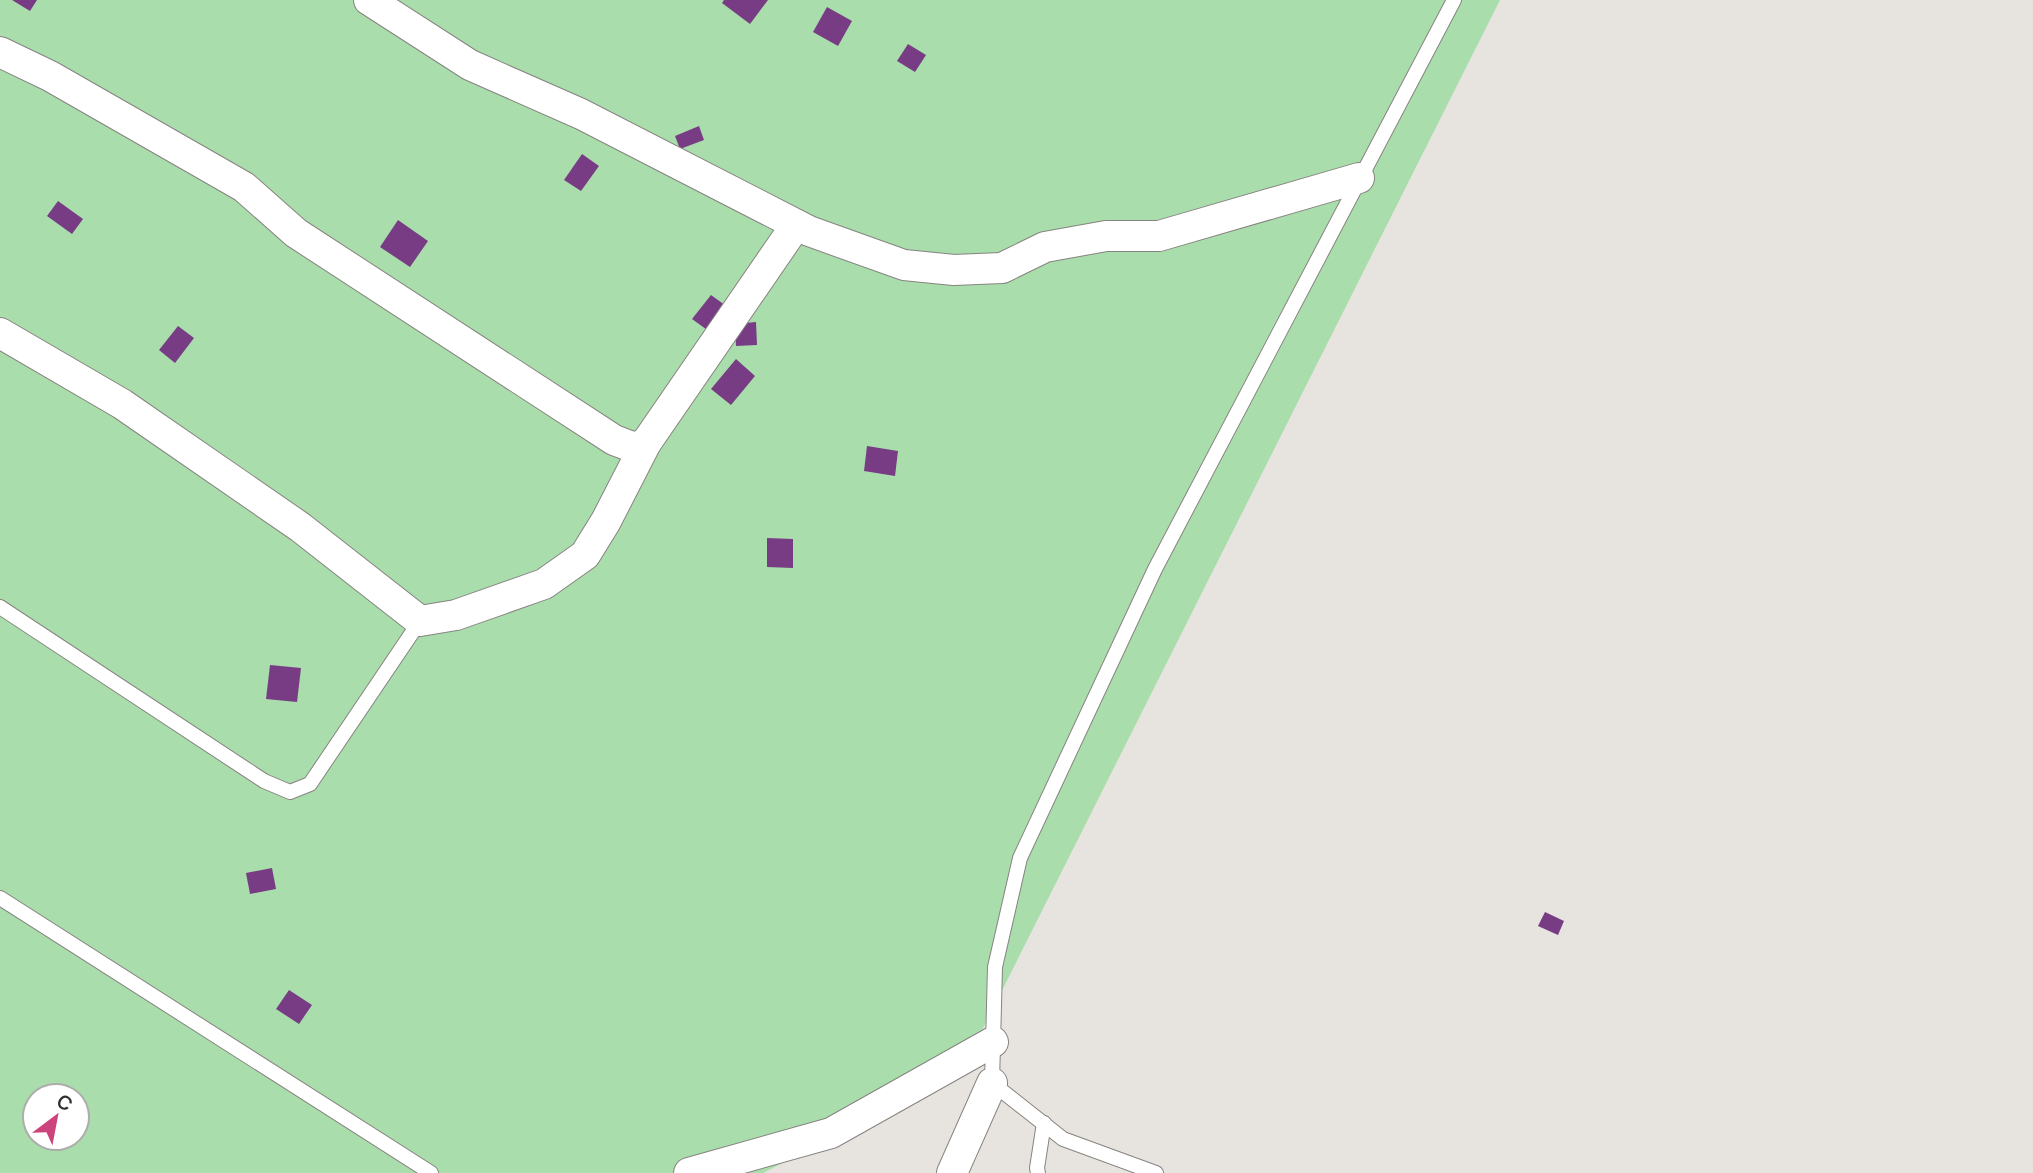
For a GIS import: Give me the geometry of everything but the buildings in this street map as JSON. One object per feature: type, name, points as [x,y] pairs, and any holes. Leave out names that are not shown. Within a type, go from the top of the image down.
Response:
[{"type":"street","points":[[369,0],[470,65],[581,114],[809,232],[904,265],[954,270],[1002,268],[1045,247],[1105,236],[1159,236],[1359,178]]},
{"type":"street","points":[[0,51],[50,76],[244,187],[296,233],[614,440],[635,448],[646,443]]},
{"type":"street","points":[[0,333],[122,404],[300,527],[420,621],[456,615],[544,584],[585,555],[606,521],[646,443],[796,225]]},
{"type":"street","points":[[689,1173],[831,1133],[993,1042]]},
{"type":"street","points":[[952,1173],[992,1083]]},
{"type":"lane","points":[[1156,1173],[1063,1139],[992,1083],[995,967],[1020,858],[1155,569],[1454,0]]},
{"type":"lane","points":[[0,607],[264,781],[290,792],[310,784],[420,621]]},
{"type":"lane","points":[[0,898],[431,1173]]},
{"type":"lane","points":[[1038,1173],[1044,1123]]},
{"type":"green space","points":[[0,0],[1500,0],[961,1072],[763,1173],[0,1173]]}]
